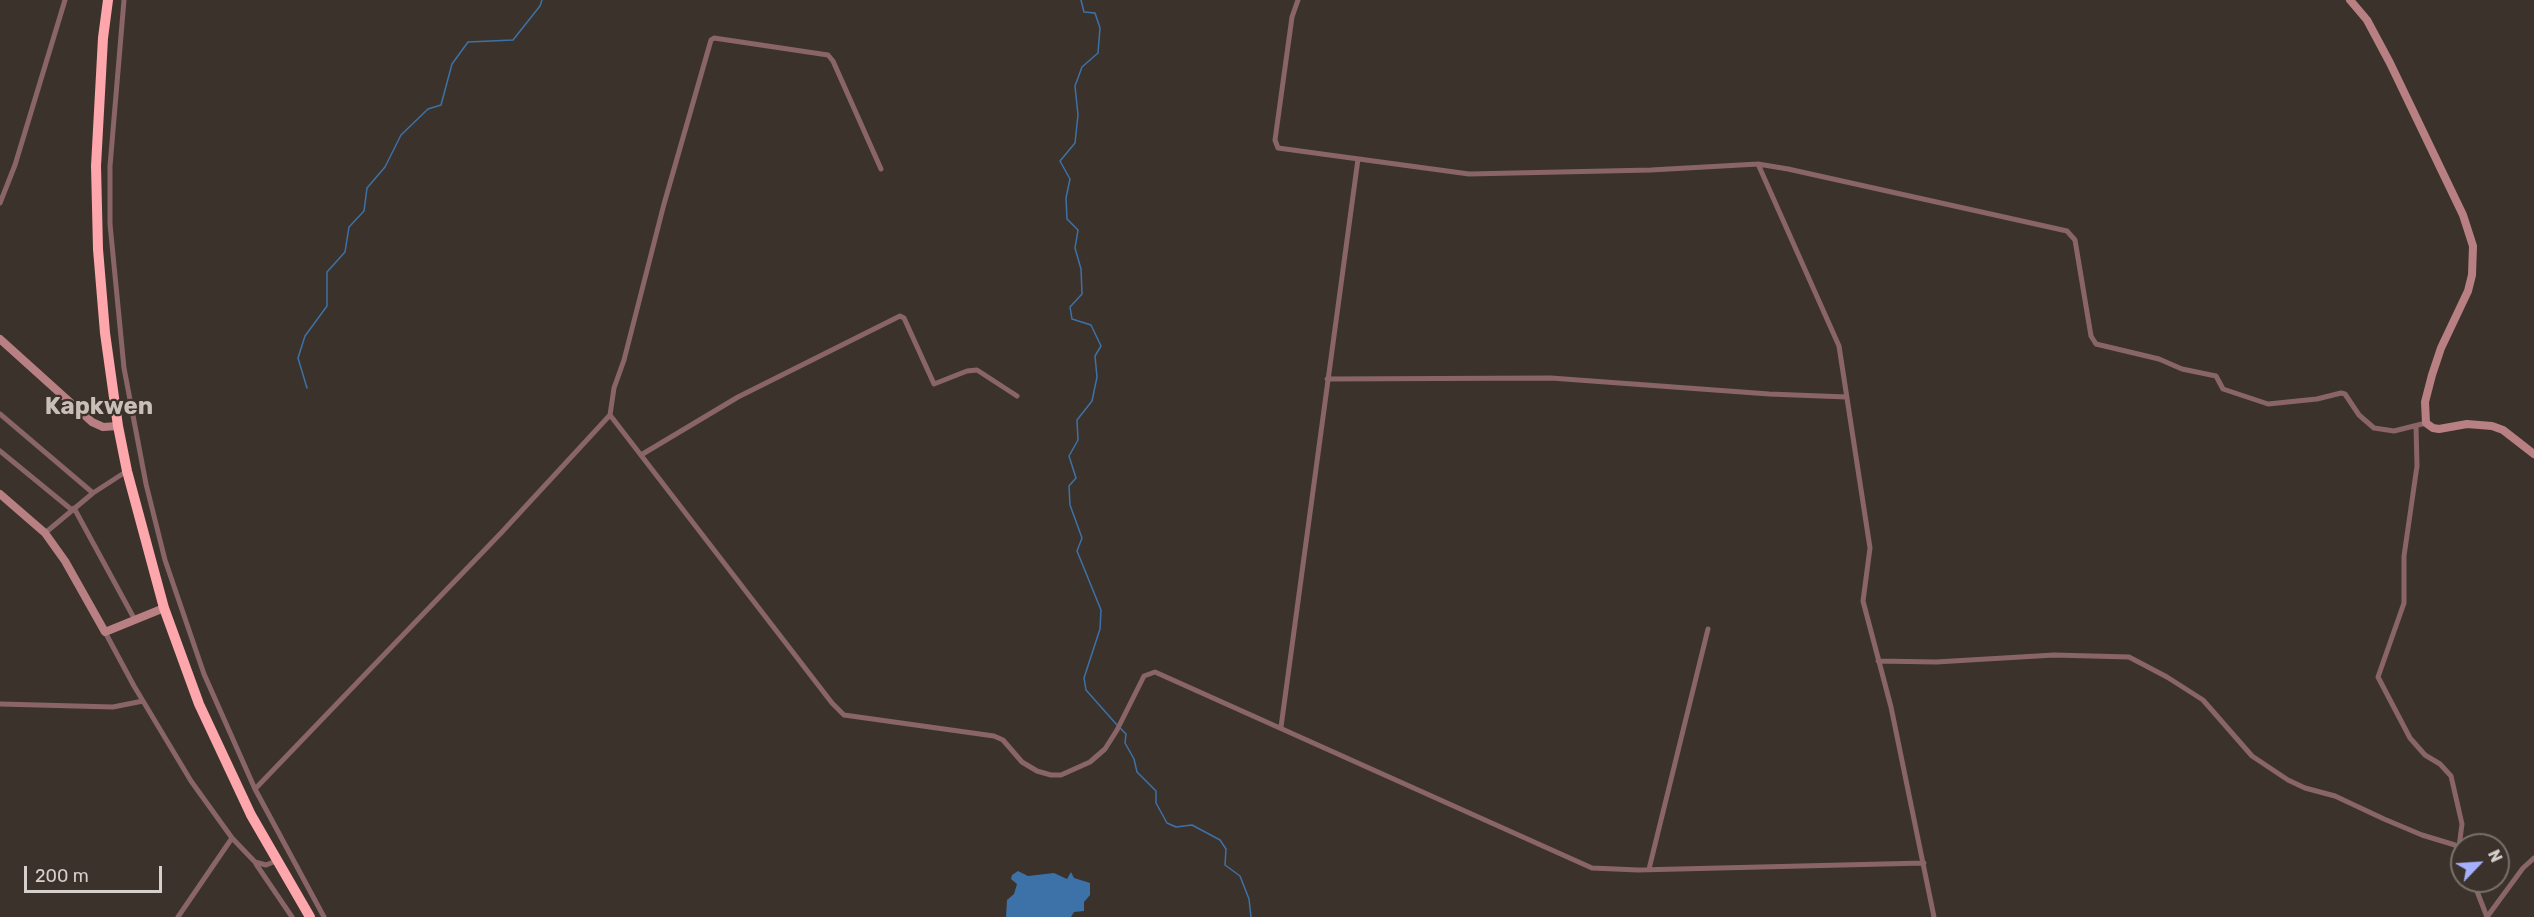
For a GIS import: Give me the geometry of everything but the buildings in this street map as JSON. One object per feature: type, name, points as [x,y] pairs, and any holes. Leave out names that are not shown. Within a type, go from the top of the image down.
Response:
[{"type":"highway","points":[[108,0],[103,38],[96,166],[98,249],[105,333],[118,426],[127,471],[164,608],[199,704],[228,768],[276,861],[310,917]]},
{"type":"street","points":[[0,203],[15,165],[65,0]]},
{"type":"street","points":[[124,0],[110,166],[110,224],[117,317],[128,392],[146,484],[165,560],[186,627],[231,737],[255,789],[324,917]]},
{"type":"street","points":[[1298,0],[1292,17],[1276,145],[1281,149],[1469,174],[1651,170],[1758,164],[2067,231],[2075,240],[2091,336],[2096,344],[2159,358],[2182,369],[2216,376],[2223,389],[2268,404],[2317,399],[2341,393],[2349,399],[2359,415],[2374,428],[2394,431],[2426,423]]},
{"type":"street","points":[[2350,0],[2367,20],[2390,63],[2463,215],[2473,246],[2472,275],[2468,291],[2441,348],[2432,375],[2425,402],[2426,423]]},
{"type":"street","points":[[103,38],[119,42]]},
{"type":"street","points":[[255,789],[501,533],[610,415],[614,388],[624,360],[664,204],[711,40],[714,38],[828,55],[833,61],[881,169]]},
{"type":"street","points":[[1281,727],[1358,159]]},
{"type":"street","points":[[1758,164],[1839,346],[1864,525],[1870,548],[1863,601],[1891,707],[1934,917]]},
{"type":"street","points":[[96,166],[110,166]]},
{"type":"street","points":[[640,455],[738,397],[898,317],[904,318],[934,384],[977,370],[1017,396]]},
{"type":"street","points":[[0,339],[93,422],[103,427],[118,426]]},
{"type":"street","points":[[1327,379],[1551,378],[1847,397]]},
{"type":"street","points":[[0,414],[93,493]]},
{"type":"street","points":[[610,415],[832,703],[844,715],[994,736],[1003,740],[1022,762],[1051,775],[1061,775],[1090,762],[1105,749],[1144,676],[1148,673],[1161,673],[1583,866],[1600,869],[1649,869],[1924,863]]},
{"type":"street","points":[[2426,423],[2439,429],[2467,424],[2492,426],[2503,430],[2533,450]]},
{"type":"street","points":[[2416,426],[2417,466],[2404,556],[2404,603],[2378,677],[2410,738],[2451,776],[2462,825],[2461,833]]},
{"type":"street","points":[[0,451],[73,509],[135,620]]},
{"type":"street","points":[[45,533],[93,493],[127,471]]},
{"type":"street","points":[[131,488],[146,484]]},
{"type":"street","points":[[0,494],[45,533],[65,561],[143,701],[191,781],[232,838],[255,862],[292,917]]},
{"type":"street","points":[[105,632],[164,608]]},
{"type":"street","points":[[172,632],[186,627]]},
{"type":"street","points":[[1649,869],[1708,629]]},
{"type":"street","points":[[1878,661],[1936,662],[2054,655],[2129,657],[2168,677],[2203,700],[2252,756],[2288,780],[2305,788],[2335,796],[2384,819],[2450,844]]},
{"type":"street","points":[[0,704],[113,707],[143,701]]},
{"type":"street","points":[[178,917],[232,838]]},
{"type":"street","points":[[2487,917],[2523,868],[2534,858]]},
{"type":"street","points":[[255,862],[267,865],[276,861]]},
{"type":"street","points":[[2478,893],[2487,917]]},
{"type":"water","points":[[1018,871],[1028,876],[1054,873],[1067,879],[1071,872],[1074,878],[1090,883],[1090,895],[1084,902],[1084,911],[1074,912],[1071,917],[1006,917],[1007,900],[1014,894],[1017,884],[1011,879],[1012,875]]},
{"type":"waterway","points":[[307,388],[298,358],[305,336],[327,306],[327,272],[345,252],[349,227],[364,211],[367,188],[385,167],[401,135],[428,109],[441,105],[452,64],[468,42],[513,40],[540,6],[542,0]]},
{"type":"waterway","points":[[1081,0],[1084,12],[1095,13],[1100,28],[1098,53],[1082,67],[1075,86],[1078,115],[1075,143],[1060,161],[1070,179],[1066,198],[1067,219],[1078,230],[1075,248],[1081,269],[1082,294],[1070,307],[1072,319],[1091,325],[1101,346],[1095,356],[1097,377],[1092,401],[1077,420],[1078,440],[1069,456],[1076,478],[1069,486],[1070,505],[1082,538],[1077,551],[1101,610],[1100,629],[1084,678],[1086,690],[1117,725]]},
{"type":"waterway","points":[[1120,728],[1126,734],[1125,743],[1134,759],[1137,772],[1156,791],[1156,803],[1167,823],[1176,827],[1192,825],[1220,840],[1226,849],[1225,865],[1240,876],[1249,899],[1251,917]]},
{"type":"district","name":"Kapkwen","points":[[99,407]]}]
